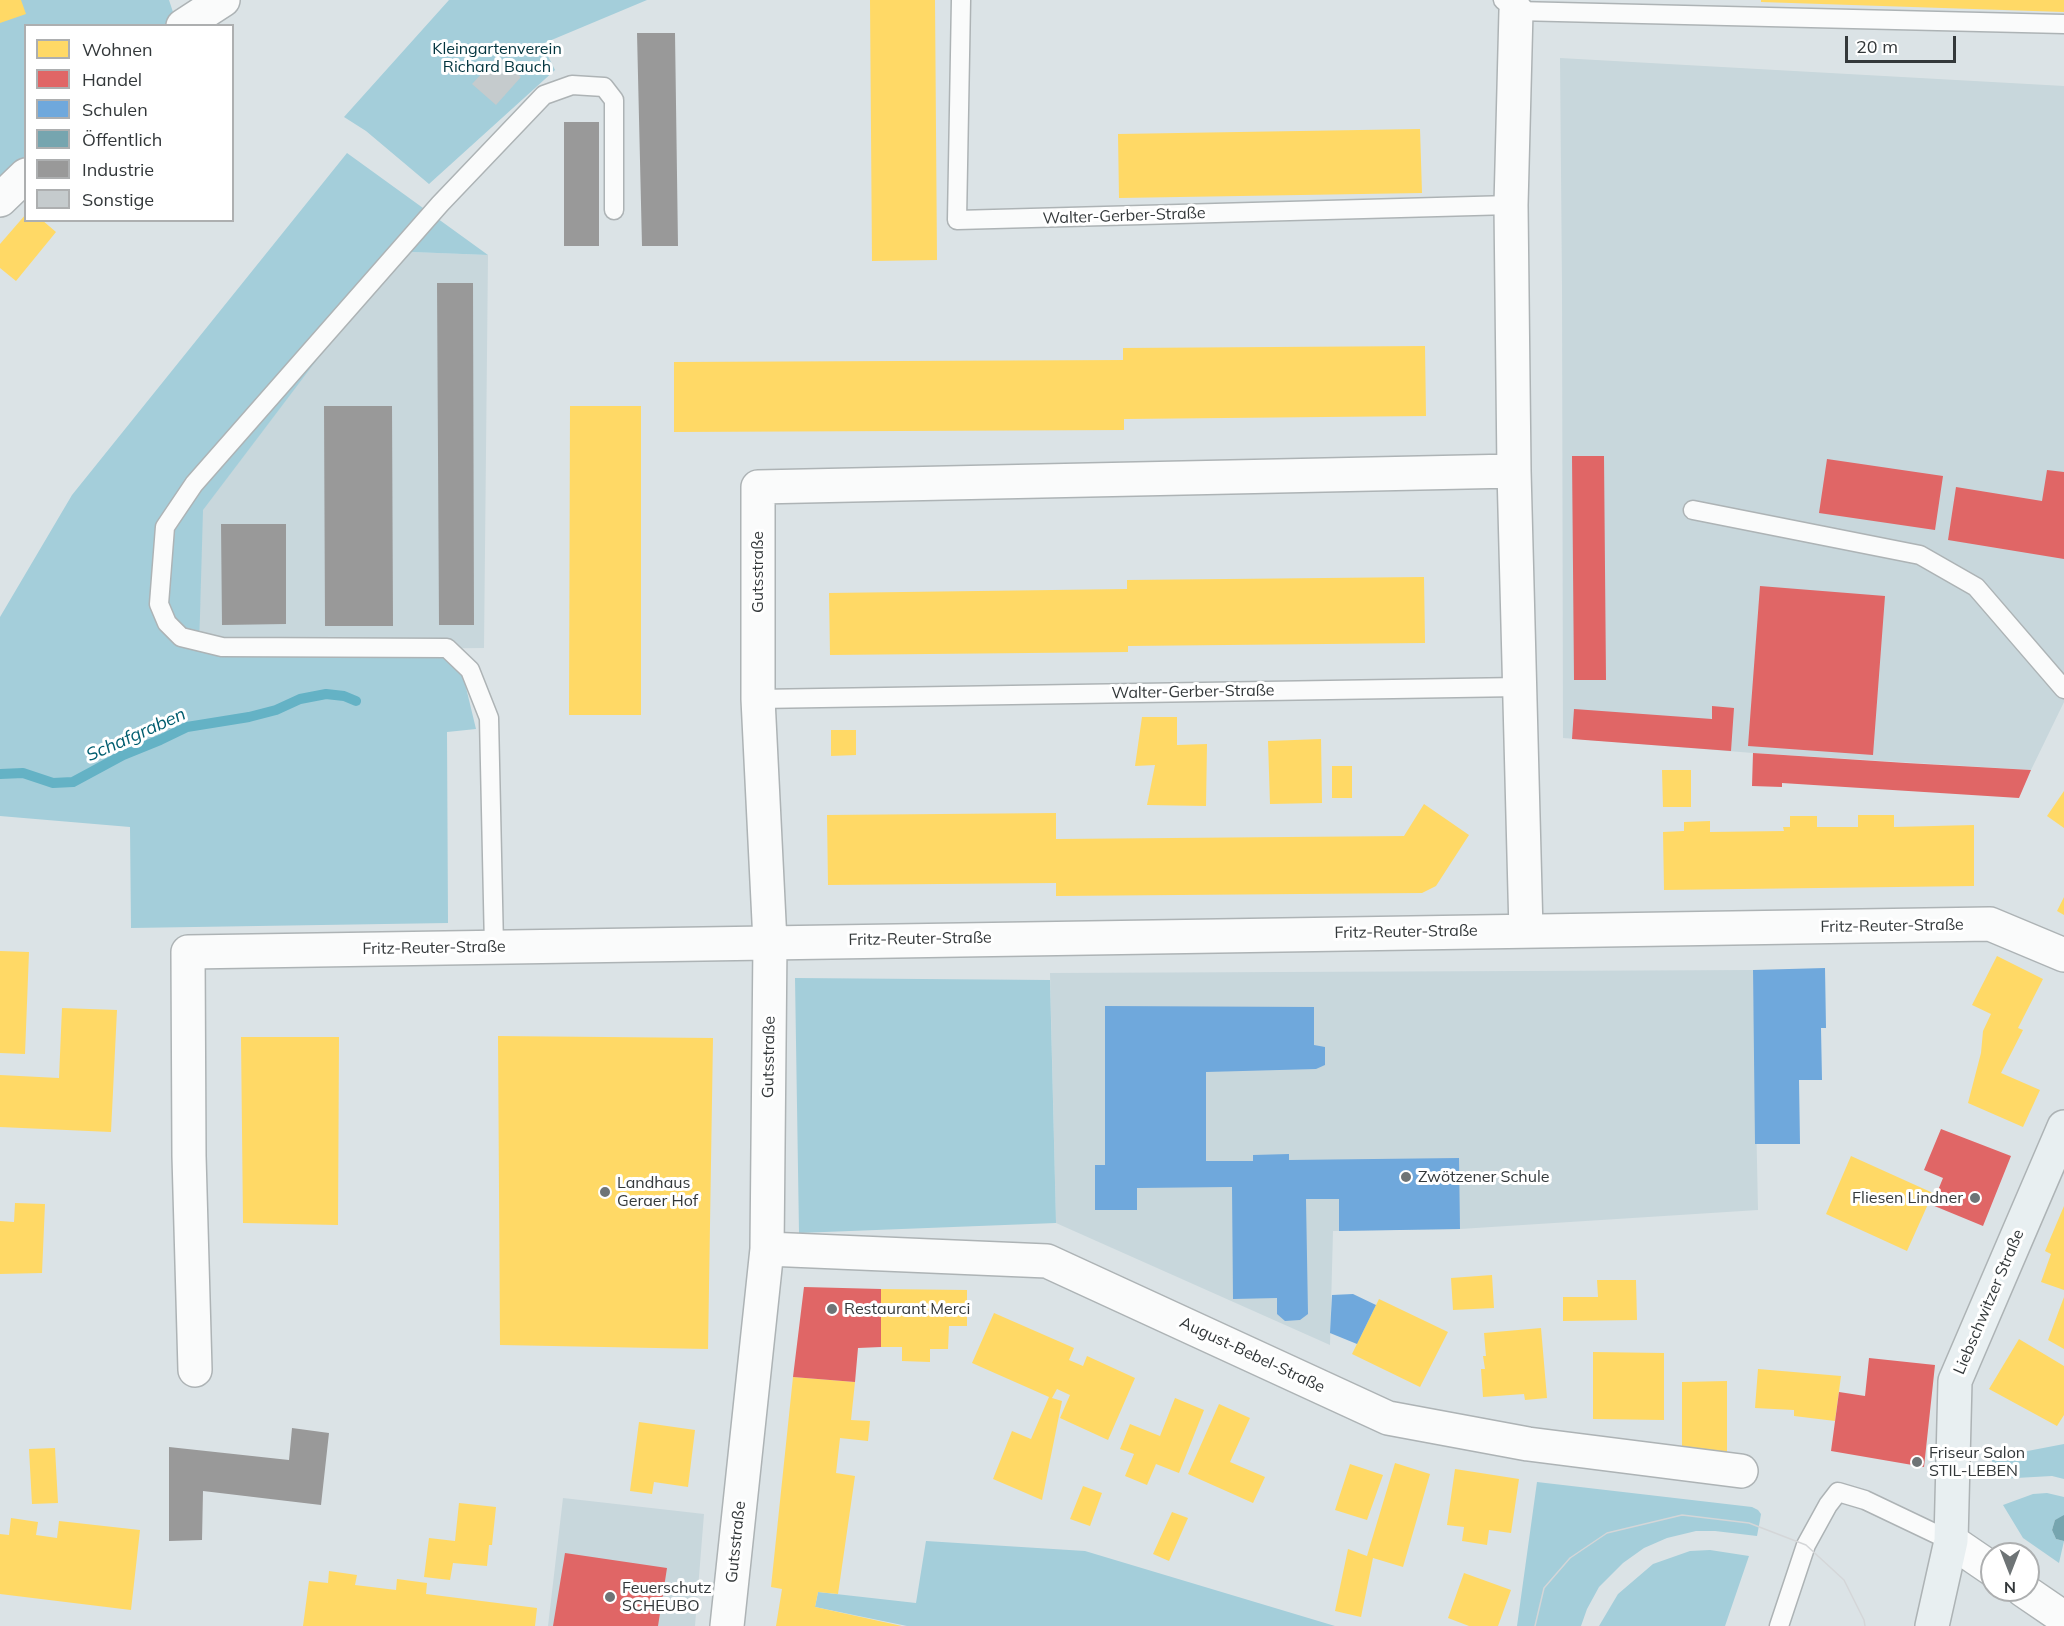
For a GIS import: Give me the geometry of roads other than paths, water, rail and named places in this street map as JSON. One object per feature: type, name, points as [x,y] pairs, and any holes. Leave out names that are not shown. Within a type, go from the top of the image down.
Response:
[{"type":"main road","name":"Liebschwitzer Straße","points":[[1932,1626],[1951,1541],[1955,1381],[2064,1127]]},
{"type":"street","points":[[186,24],[223,0]]},
{"type":"street","points":[[1510,5],[1514,471],[1526,931]]},
{"type":"street","points":[[0,200],[24,178]]},
{"type":"street","name":"Gutsstraße","points":[[727,1626],[767,1249],[770,942],[758,699],[758,487],[1514,471]]},
{"type":"street","name":"Fritz-Reuter-Straße","points":[[195,1370],[189,1156],[188,952],[1990,924],[2064,955]]},
{"type":"street","name":"August-Bebel-Straße","points":[[767,1249],[1047,1261],[1388,1418],[1528,1444],[1741,1471]]},
{"type":"street","points":[[1951,1541],[1980,1561]]},
{"type":"street","points":[[2040,1602],[2064,1618]]},
{"type":"lane","name":"Walter-Gerber-Straße","points":[[960,0],[957,220],[1511,205]]},
{"type":"lane","points":[[1510,5],[2064,24]]},
{"type":"lane","points":[[494,947],[489,718],[470,670],[447,648],[222,647],[181,637],[167,623],[159,604],[165,527],[194,484],[440,204],[544,95],[572,85],[604,87],[614,100],[614,210]]},
{"type":"lane","points":[[1694,510],[1920,555],[1976,587],[2064,689]]},
{"type":"lane","name":"Walter-Gerber-Straße","points":[[758,699],[1520,687]]},
{"type":"lane","points":[[1779,1626],[1806,1545],[1828,1505],[1838,1492],[1865,1500],[1951,1541]]},
{"type":"waterway","name":"Schafgraben","points":[[0,774],[23,773],[53,783],[73,782],[123,755],[187,727],[249,717],[276,710],[300,699],[326,694],[344,696],[356,701]]},
{"type":"tram line","points":[[1535,1626],[1544,1588],[1570,1558],[1607,1533],[1682,1515],[1749,1523],[1806,1545],[1844,1580],[1865,1626]]},
{"type":"place","name":"Zwötzener Schule","points":[[1406,1177]]},
{"type":"place","name":"Landhaus Geraer Hof","points":[[605,1192]]},
{"type":"place","name":"Fliesen Lindner","points":[[1975,1198]]},
{"type":"place","name":"Restaurant Merci","points":[[832,1309]]},
{"type":"place","name":"Friseur Salon STIL-LEBEN","points":[[1917,1462]]},
{"type":"place","name":"Feuerschutz SCHEUBO","points":[[610,1597]]},
{"type":"park label","name":"Kleingartenverein Richard Bauch","points":[[497,58]]}]
